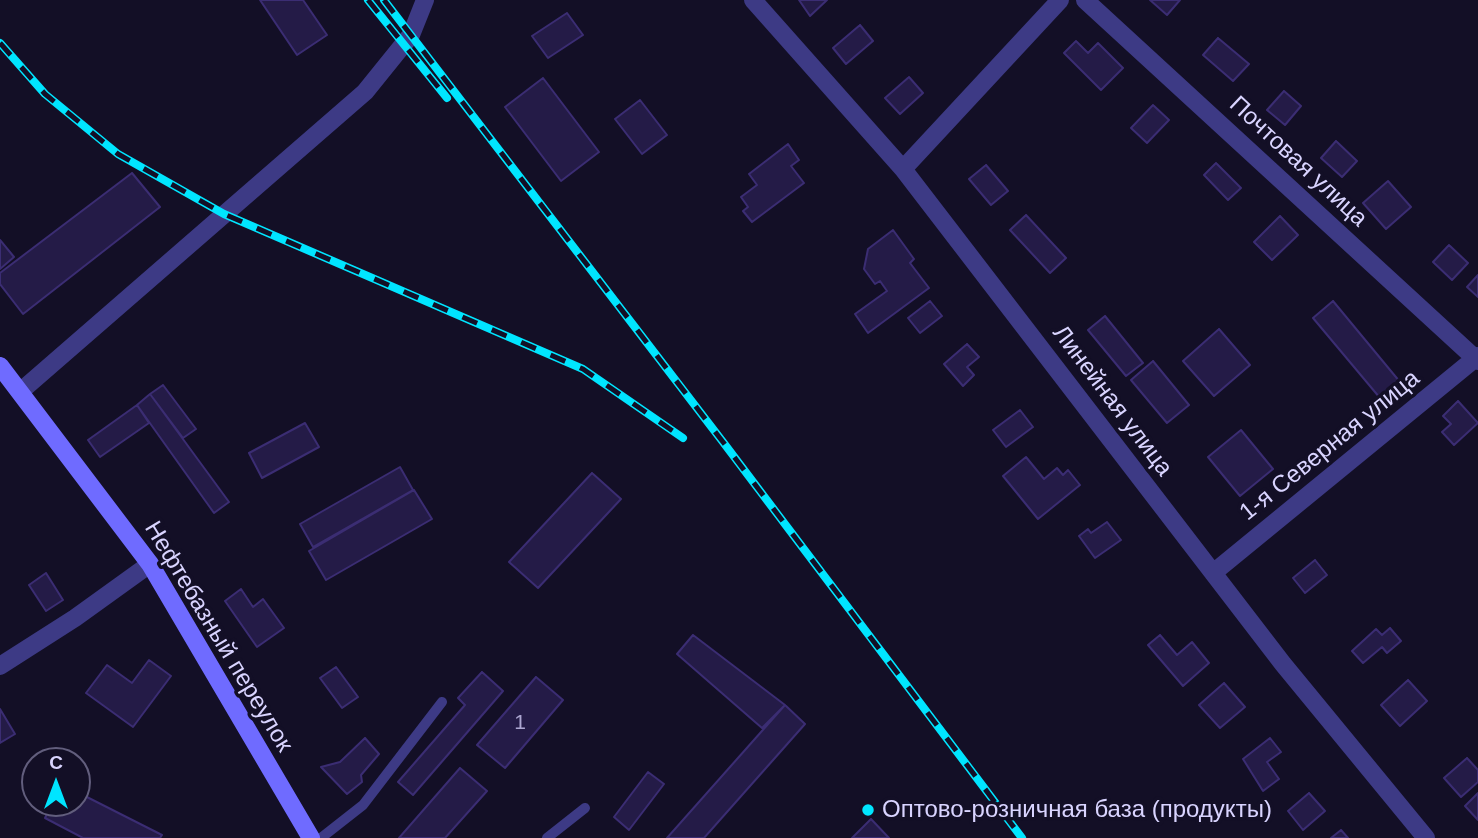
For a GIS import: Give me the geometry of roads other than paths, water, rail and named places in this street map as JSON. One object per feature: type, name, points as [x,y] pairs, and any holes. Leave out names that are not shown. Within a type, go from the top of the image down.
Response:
[{"type":"main road","name":"Нефтебазный переулок","points":[[0,366],[150,564],[311,838]]},
{"type":"street","points":[[21,391],[365,92],[411,35],[425,0]]},
{"type":"street","name":"Линейная улица","points":[[753,0],[903,169],[1283,664],[1426,838]]},
{"type":"street","points":[[903,169],[1060,0]]},
{"type":"street","name":"Почтовая улица","points":[[1085,0],[1477,358]]},
{"type":"street","name":"1-я Северная улица","points":[[1213,573],[1477,358]]},
{"type":"street","points":[[0,666],[75,618],[150,564]]},
{"type":"lane","points":[[321,838],[363,805],[442,702]]},
{"type":"lane","points":[[547,838],[585,808]]},
{"type":"railway","points":[[368,0],[447,98]]},
{"type":"railway","points":[[384,0],[1022,838]]},
{"type":"railway","points":[[0,43],[45,94],[118,154],[224,214],[583,369],[683,438]]},
{"type":"place","name":"Оптово-розничная база (продукты)","points":[[868,810]]}]
